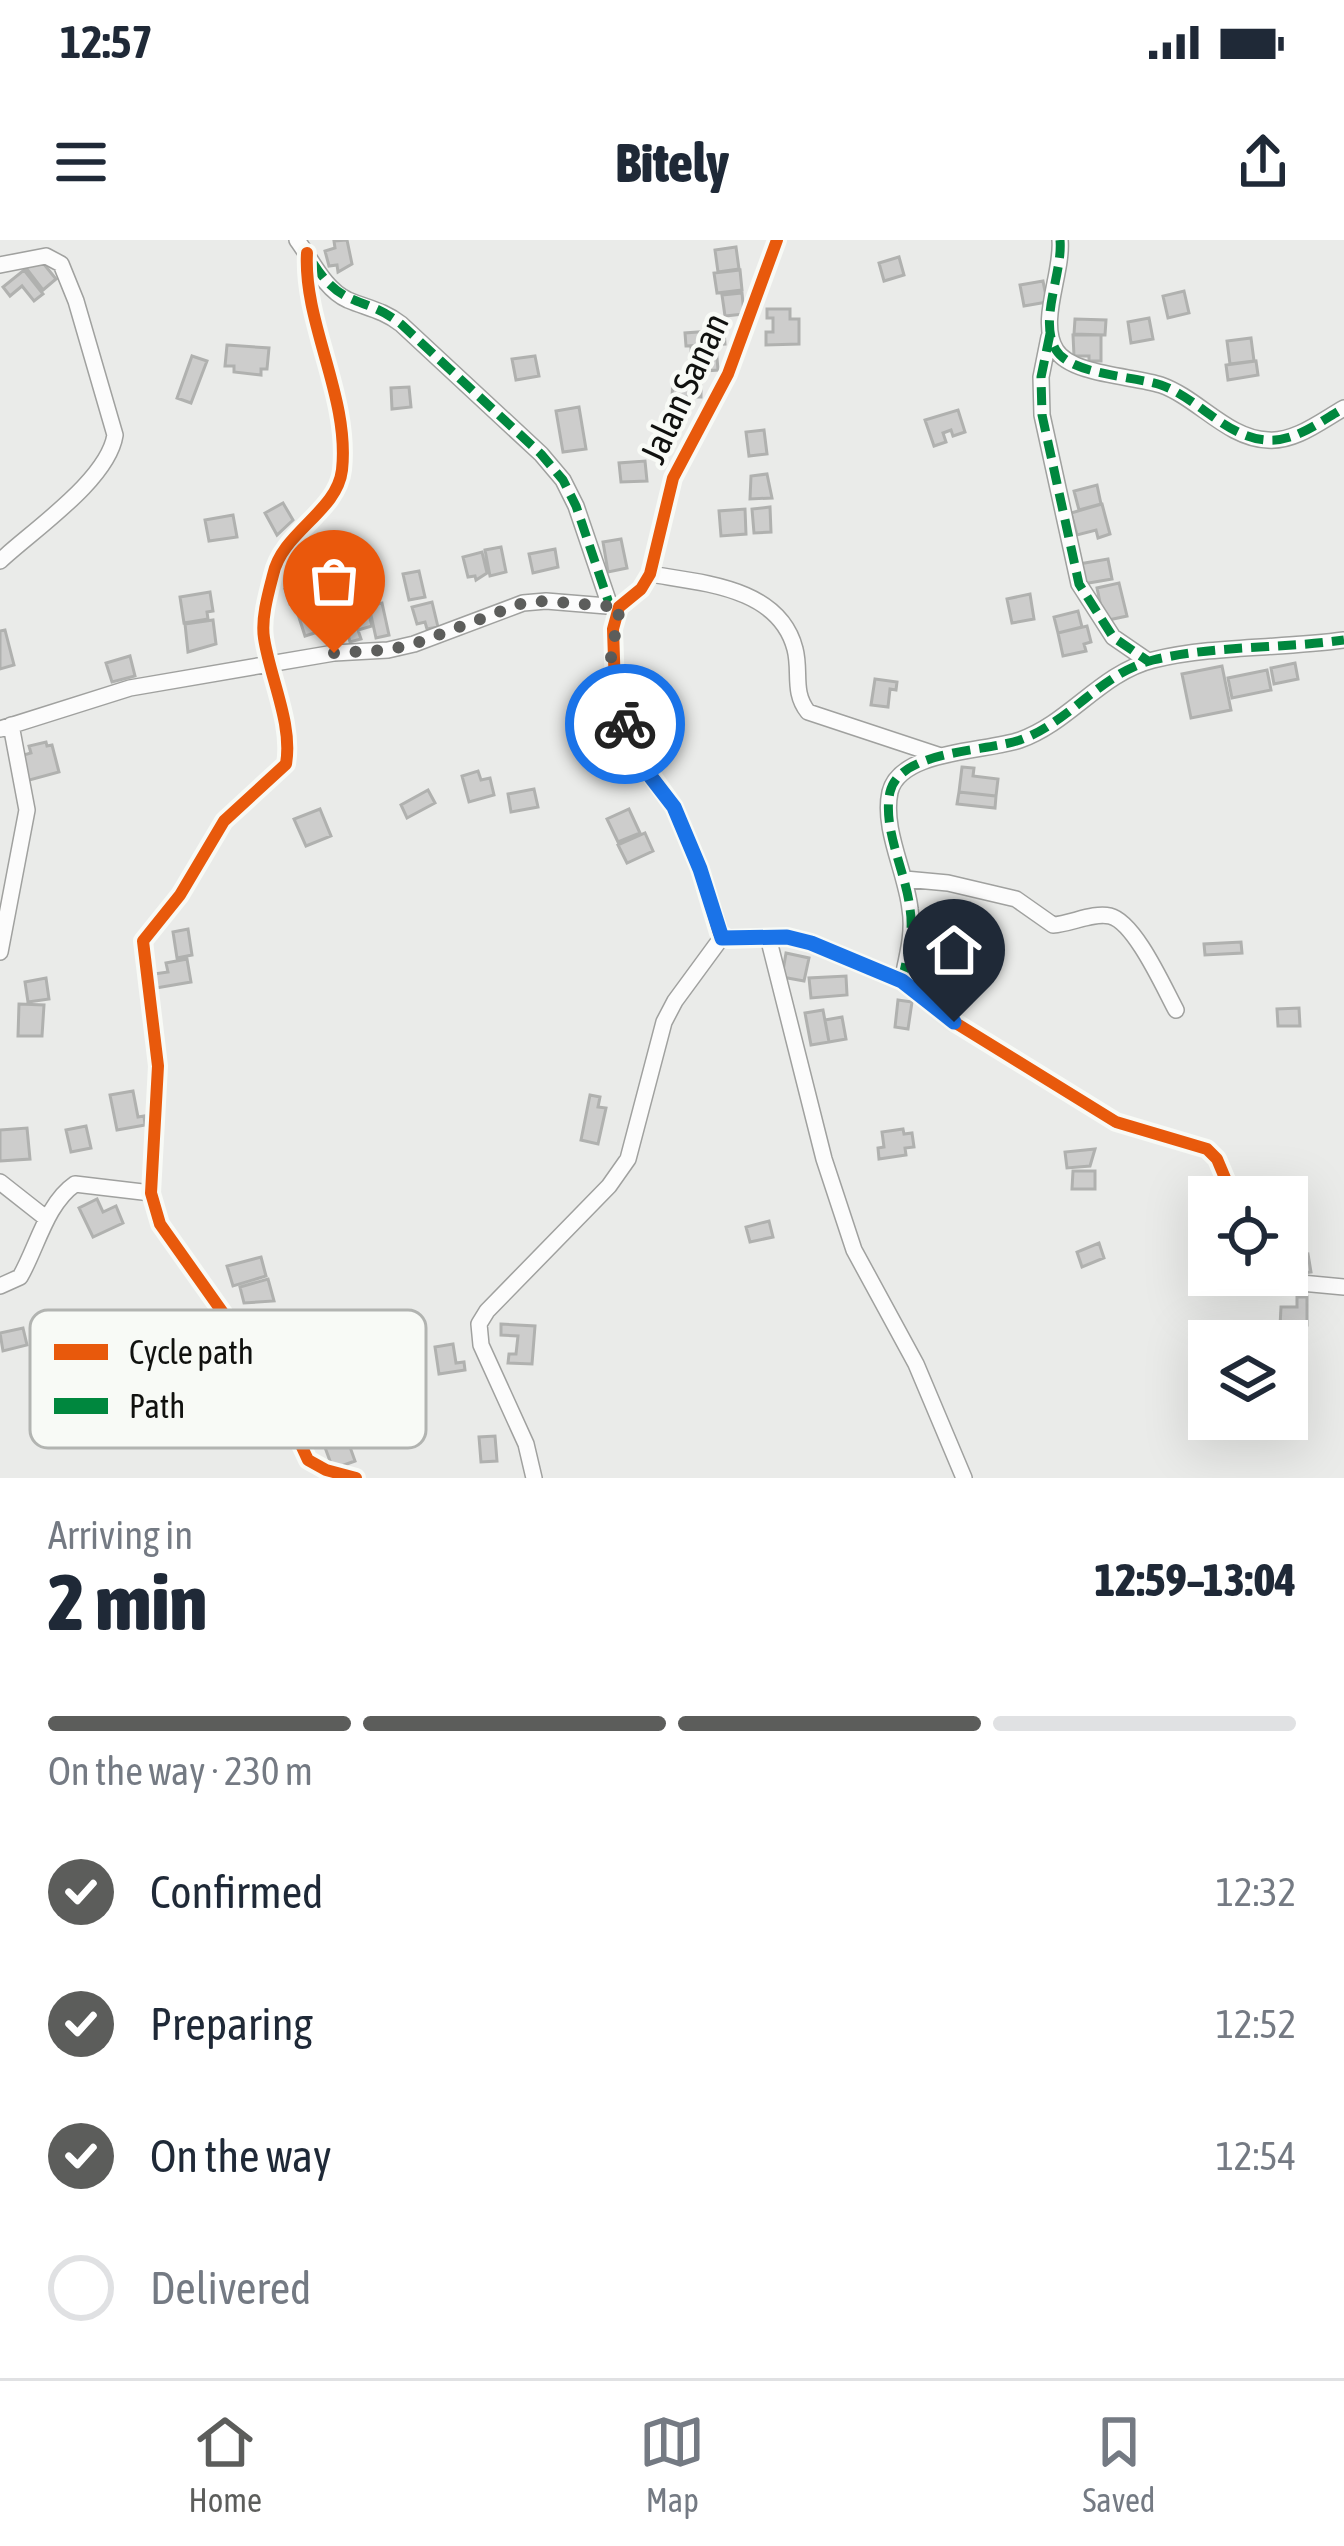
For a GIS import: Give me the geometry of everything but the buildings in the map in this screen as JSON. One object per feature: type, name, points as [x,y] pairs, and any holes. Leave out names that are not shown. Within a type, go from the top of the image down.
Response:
[{"type":"street","name":"Jalan Sanan","points":[[615,607],[641,589],[650,574],[674,478],[728,374],[777,240]]},
{"type":"street","points":[[1060,240],[1040,377],[1042,415],[1079,584],[1113,637],[1148,661]]},
{"type":"street","points":[[302,246],[331,288],[400,324],[559,474],[615,607],[611,657],[624,723],[640,763],[674,807],[722,938]]},
{"type":"street","points":[[221,1310],[160,1223],[151,1193],[158,1066],[143,941],[180,895],[224,821],[286,764],[286,740],[263,627],[277,560],[334,492],[342,474],[342,442],[302,246]]},
{"type":"street","points":[[0,266],[46,256],[61,264],[115,435],[109,457],[82,487],[0,561]]},
{"type":"street","points":[[1050,333],[1061,357],[1076,366],[1159,385],[1244,435],[1262,440],[1294,436],[1344,408]]},
{"type":"street","points":[[650,574],[741,590],[784,625],[793,641],[798,700],[808,712],[941,756]]},
{"type":"street","points":[[0,952],[27,810],[6,727],[116,692],[270,663],[414,644],[523,603],[615,607]]},
{"type":"street","points":[[902,981],[911,934],[891,827],[890,793],[902,772],[918,762],[1037,733],[1115,677],[1148,661],[1344,640]]},
{"type":"street","points":[[904,879],[1016,898],[1053,925],[1101,916],[1116,918],[1137,940],[1176,1010]]},
{"type":"street","points":[[768,937],[824,1159],[854,1250],[916,1364],[964,1478]]},
{"type":"street","points":[[722,938],[811,943],[902,981],[954,1022],[1116,1122],[1207,1149],[1224,1176]]},
{"type":"street","points":[[534,1478],[526,1444],[481,1345],[479,1324],[628,1159],[664,1022],[722,938]]},
{"type":"street","points":[[0,1182],[47,1219]]},
{"type":"street","points":[[0,1286],[20,1277],[47,1219],[75,1184],[151,1193]]},
{"type":"street","points":[[1308,1284],[1344,1287]]},
{"type":"street","points":[[302,1448],[315,1466],[356,1478]]},
{"type":"marked path","points":[[1060,240],[1049,325],[1056,350],[1075,365],[1161,385],[1253,438],[1288,438],[1344,408]]},
{"type":"marked path","points":[[313,263],[334,289],[401,324],[541,454],[563,480],[576,506],[610,606]]},
{"type":"marked path","points":[[1050,334],[1041,377],[1042,415],[1079,584],[1113,637],[1148,661]]},
{"type":"marked path","points":[[902,981],[911,918],[888,806],[897,778],[926,760],[1005,744],[1038,732],[1117,676],[1153,660],[1344,640]]},
{"type":"cycle path","points":[[777,240],[728,374],[673,478],[650,574],[641,589],[619,607],[613,629],[615,688],[633,750],[674,807],[700,869],[719,933],[728,939],[787,937],[811,943],[902,981],[954,1022],[1116,1122],[1207,1149],[1224,1176]]},
{"type":"cycle path","points":[[221,1310],[160,1224],[151,1193],[158,1066],[143,941],[180,895],[224,821],[286,764],[284,717],[264,638],[266,606],[278,560],[330,498],[342,470],[339,415],[312,306],[307,253]]},
{"type":"cycle path","points":[[302,1448],[308,1460],[356,1478]]},
{"type":"way so far","points":[[334,653],[414,644],[523,603],[620,607],[611,657],[625,724]]},
{"type":"route","points":[[625,724],[640,763],[674,807],[722,938],[787,937],[811,943],[902,981],[954,1022]]}]
